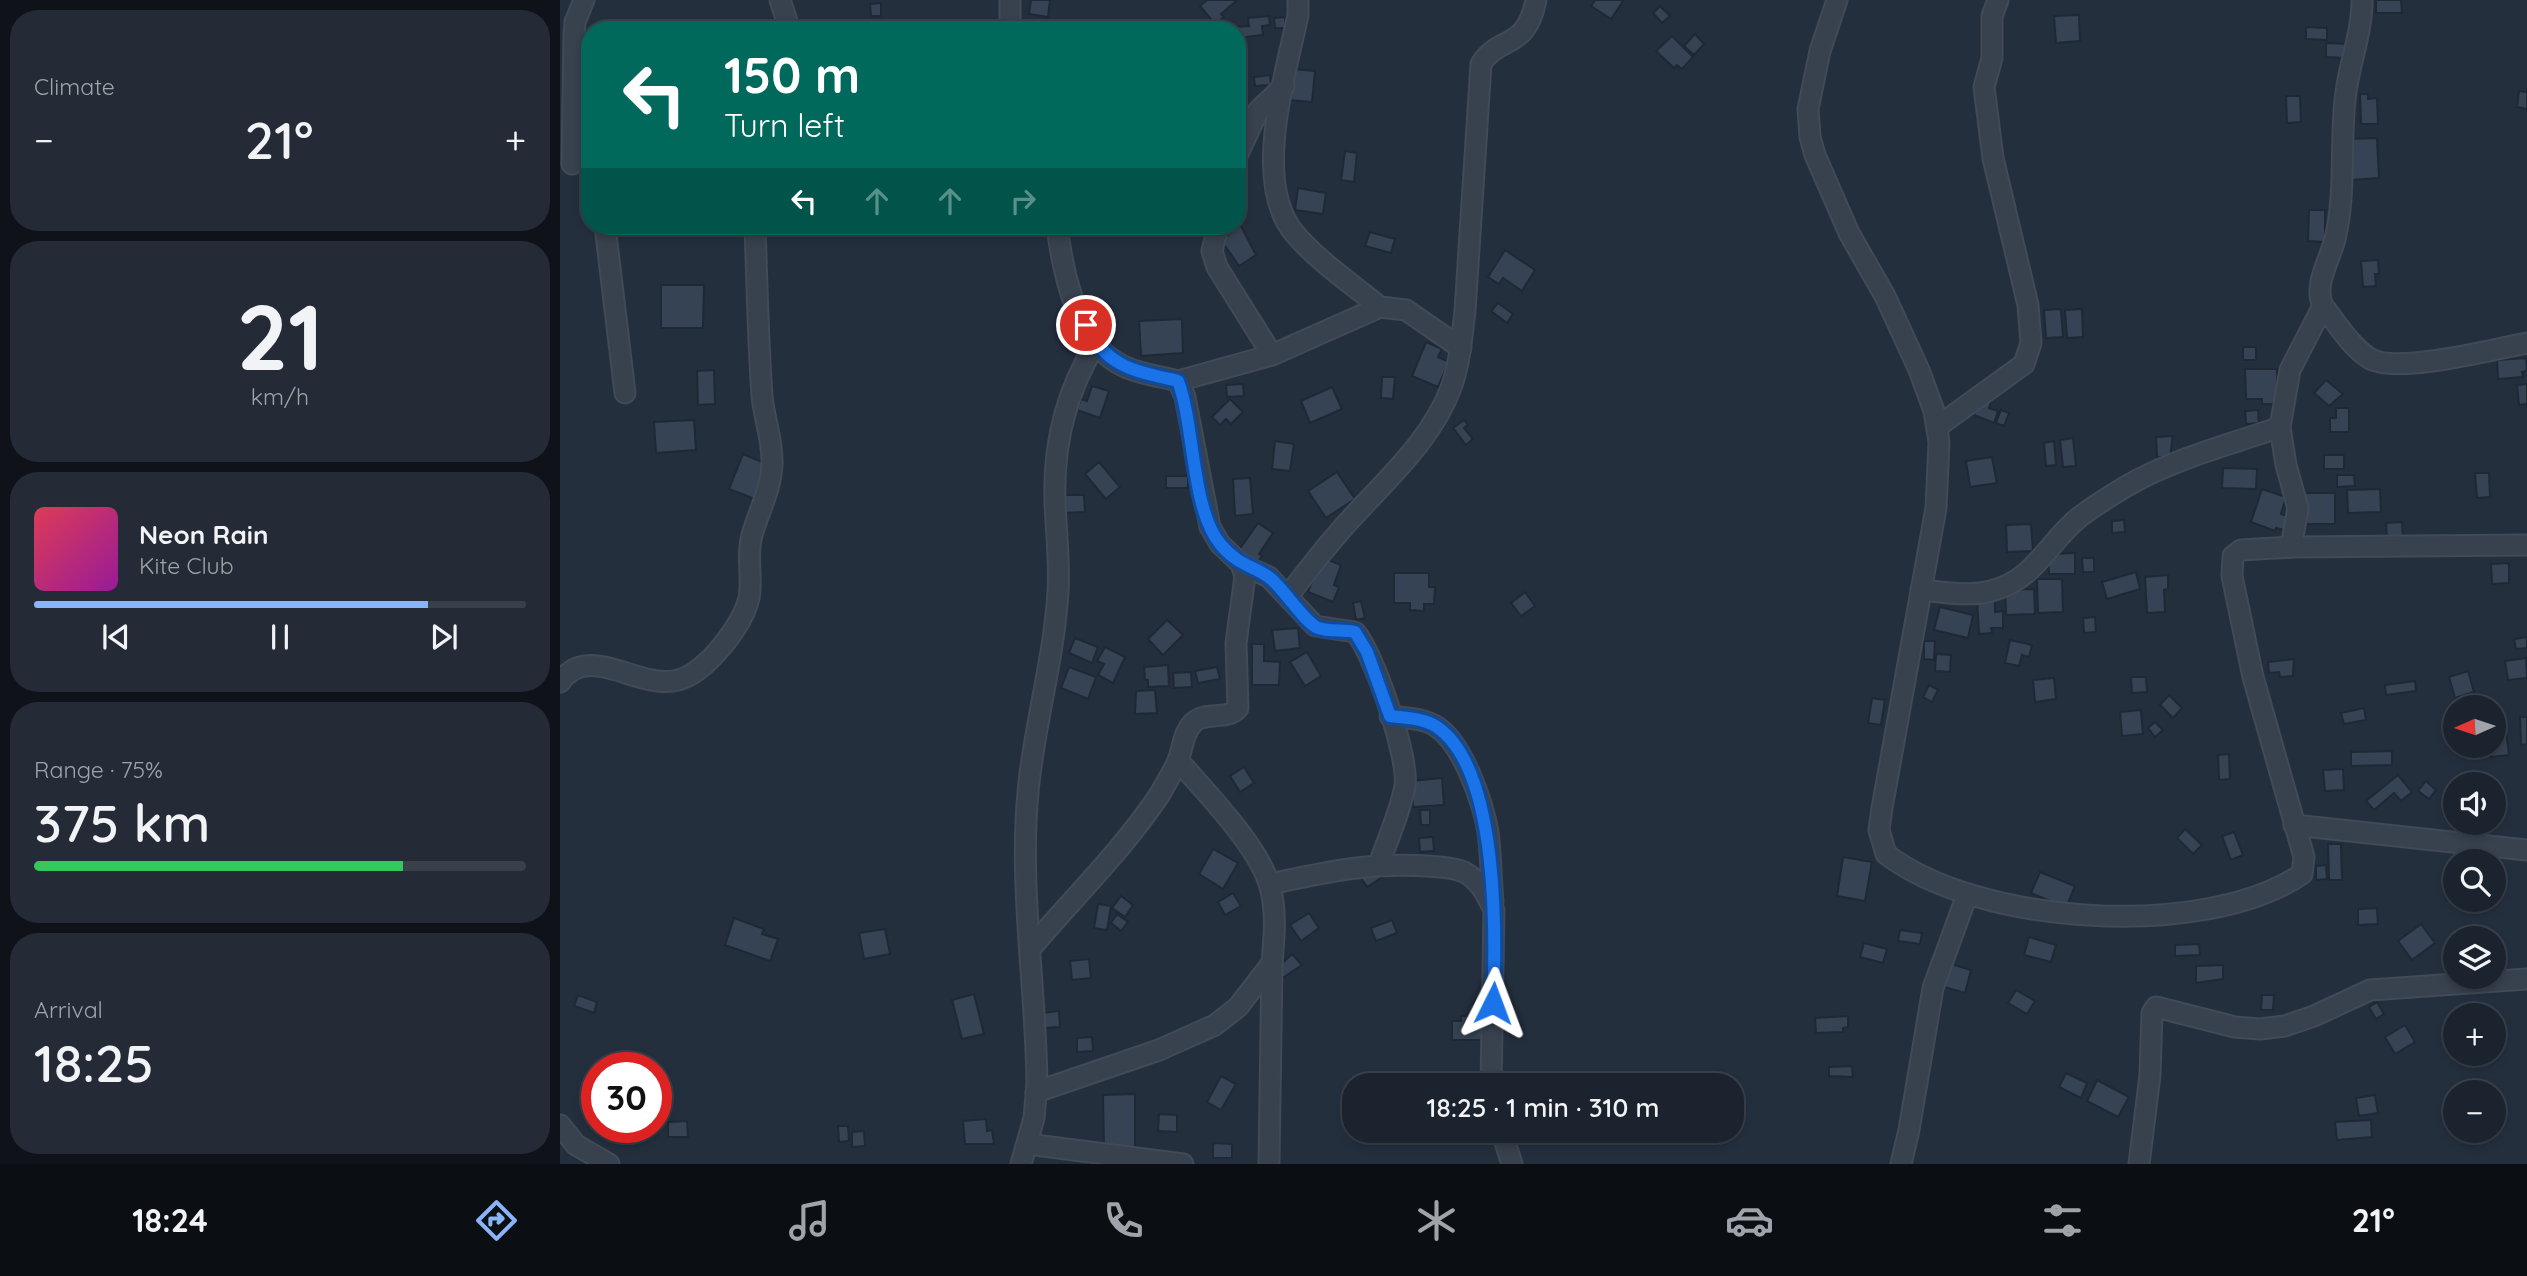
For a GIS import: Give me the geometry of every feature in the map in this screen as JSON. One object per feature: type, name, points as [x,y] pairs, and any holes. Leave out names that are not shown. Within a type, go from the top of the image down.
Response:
[{"type":"street","points":[[574,164],[574,35],[575,22],[583,0]]},
{"type":"street","points":[[780,0],[787,21]]},
{"type":"street","points":[[1010,0],[1010,21]]},
{"type":"street","points":[[1298,0],[1298,15],[1277,121],[1273,173],[1284,214],[1293,232],[1380,307]]},
{"type":"street","points":[[1288,596],[1330,542],[1422,439],[1442,408],[1452,386],[1461,348],[1481,64],[1525,30],[1533,16],[1536,0]]},
{"type":"street","points":[[1837,0],[1820,51],[1808,109],[1810,137],[1815,155],[1849,233],[1885,296],[1919,370],[1937,427],[1937,508],[1880,831],[1886,854],[1967,895],[2075,915],[2174,912],[2230,905],[2269,893],[2302,874],[2304,857],[2253,677],[2231,564],[2233,556],[2241,550],[2291,547],[2527,545]]},
{"type":"street","points":[[1937,427],[2024,365],[2031,343],[2028,305],[1993,158],[1984,87],[1993,52],[1992,16],[1998,0]]},
{"type":"street","points":[[2362,0],[2359,37],[2345,99],[2341,208],[2335,240],[2320,284],[2323,306],[2368,358],[2385,364],[2407,364],[2527,343]]},
{"type":"street","points":[[1246,137],[1258,111],[1284,86]]},
{"type":"street","points":[[606,235],[625,393]]},
{"type":"street","points":[[560,682],[576,666],[588,664],[648,680],[678,681],[704,665],[742,616],[749,597],[748,559],[751,536],[766,500],[772,462],[762,397],[755,235]]},
{"type":"street","points":[[1058,235],[1063,271],[1095,345],[1112,361],[1123,366],[1178,381],[1272,355],[1380,307],[1406,310],[1461,348]]},
{"type":"street","points":[[1215,235],[1212,246],[1217,267],[1272,355]]},
{"type":"street","points":[[2291,547],[2298,508],[2286,465],[2280,427],[2290,370],[2323,306]]},
{"type":"street","points":[[1021,1164],[1037,1091],[1026,863],[1028,793],[1053,652],[1058,589],[1055,467],[1058,440],[1070,395],[1080,370],[1095,345]]},
{"type":"street","points":[[1178,381],[1185,397],[1203,503],[1210,527],[1220,544],[1241,564],[1269,577],[1315,626],[1355,632],[1360,638],[1404,759],[1405,786],[1379,864]]},
{"type":"street","points":[[1921,590],[1966,594],[1990,591],[2014,583],[2034,568],[2077,519],[2127,486],[2184,461],[2280,427]]},
{"type":"street","points":[[1030,949],[1124,845],[1161,792],[1178,760],[1184,737],[1193,723],[1198,719],[1230,714],[1238,708],[1236,643],[1245,576],[1241,564]]},
{"type":"street","points":[[1390,716],[1426,722],[1438,727],[1460,754],[1488,831],[1494,910],[1492,1073]]},
{"type":"street","points":[[1178,760],[1241,835],[1270,884],[1275,932],[1272,963],[1269,1164]]},
{"type":"street","points":[[2294,825],[2527,850]]},
{"type":"street","points":[[1270,884],[1339,869],[1379,864],[1433,866],[1463,871],[1485,891],[1494,910]]},
{"type":"street","points":[[1901,1164],[1933,988],[1967,895]]},
{"type":"street","points":[[1037,1091],[1159,1050],[1215,1025],[1238,1006],[1272,963]]},
{"type":"street","points":[[2139,1164],[2150,1074],[2152,1013],[2157,1007],[2235,1027],[2260,1029],[2285,1026],[2314,1016],[2370,990],[2527,979]]},
{"type":"street","points":[[560,1125],[576,1145],[609,1164]]},
{"type":"street","points":[[1505,1143],[1512,1164]]},
{"type":"street","points":[[1027,1144],[1183,1164]]},
{"type":"building","points":[[1031,0],[1050,0],[1048,17],[1029,14]]},
{"type":"building","points":[[1207,0],[1236,1],[1221,14],[1224,17],[1219,21],[1212,21],[1200,6]]},
{"type":"building","points":[[1595,0],[1623,1],[1611,19],[1591,6]]},
{"type":"building","points":[[2376,0],[2401,0],[2402,13],[2376,13]]},
{"type":"building","points":[[881,3],[881,16],[871,16],[870,4]]},
{"type":"building","points":[[1660,6],[1670,16],[1662,23],[1653,13]]},
{"type":"building","points":[[2079,15],[2080,41],[2056,43],[2054,16]]},
{"type":"building","points":[[1269,16],[1270,25],[1262,26],[1263,35],[1246,37],[1248,18]]},
{"type":"building","points":[[1285,17],[1286,28],[1275,28],[1274,18]]},
{"type":"building","points":[[2306,27],[2327,28],[2327,40],[2306,39]]},
{"type":"building","points":[[576,33],[581,33],[581,61],[577,61]]},
{"type":"building","points":[[1695,34],[1704,44],[1694,55],[1684,46]]},
{"type":"building","points":[[1672,36],[1693,57],[1682,69],[1677,65],[1674,68],[1656,51]]},
{"type":"building","points":[[2326,43],[2348,44],[2347,58],[2326,57]]},
{"type":"building","points":[[1292,69],[1315,71],[1312,102],[1289,100]]},
{"type":"building","points":[[1270,75],[1271,85],[1255,86],[1254,77]]},
{"type":"building","points":[[2519,91],[2527,92],[2527,109],[2517,107]]},
{"type":"building","points":[[2360,94],[2368,94],[2368,99],[2377,98],[2378,124],[2361,124]]},
{"type":"building","points":[[2286,96],[2300,96],[2301,122],[2287,123]]},
{"type":"building","points":[[2377,138],[2379,178],[2350,180],[2347,139]]},
{"type":"building","points":[[1345,151],[1357,153],[1354,182],[1341,180]]},
{"type":"building","points":[[1298,188],[1326,193],[1323,214],[1295,210]]},
{"type":"building","points":[[2309,210],[2325,210],[2325,242],[2308,241]]},
{"type":"building","points":[[1370,232],[1395,239],[1391,253],[1365,246]]},
{"type":"building","points":[[1228,235],[1246,235],[1256,255],[1239,266],[1221,240]]},
{"type":"building","points":[[1505,250],[1535,270],[1522,291],[1503,278],[1499,284],[1488,277]]},
{"type":"building","points":[[2378,260],[2376,286],[2363,287],[2361,261]]},
{"type":"building","points":[[661,285],[704,285],[703,328],[661,328]]},
{"type":"building","points":[[1498,303],[1513,314],[1507,323],[1491,311]]},
{"type":"building","points":[[2061,309],[2063,337],[2046,338],[2044,310]]},
{"type":"building","points":[[2082,309],[2083,337],[2067,338],[2065,310]]},
{"type":"building","points":[[1182,319],[1183,353],[1141,356],[1139,321]]},
{"type":"building","points":[[1426,342],[1442,349],[1438,357],[1449,362],[1438,387],[1412,376]]},
{"type":"building","points":[[2243,347],[2256,347],[2256,360],[2243,360]]},
{"type":"building","points":[[2526,358],[2527,371],[2522,372],[2523,377],[2498,379],[2497,360]]},
{"type":"building","points":[[2245,369],[2277,369],[2278,404],[2262,404],[2262,399],[2246,399]]},
{"type":"building","points":[[714,370],[715,404],[698,405],[697,371]]},
{"type":"building","points":[[1382,377],[1395,377],[1393,399],[1381,398]]},
{"type":"building","points":[[2326,380],[2343,394],[2329,406],[2314,393]]},
{"type":"building","points":[[1243,384],[1244,396],[1227,397],[1226,385]]},
{"type":"building","points":[[2527,384],[2527,404],[2519,405],[2517,385]]},
{"type":"building","points":[[1092,386],[1109,391],[1100,418],[1077,410],[1081,399],[1087,401]]},
{"type":"building","points":[[1332,387],[1342,409],[1310,423],[1301,401]]},
{"type":"building","points":[[1980,398],[1991,402],[1989,408],[1998,411],[1994,423],[1974,415]]},
{"type":"building","points":[[1230,399],[1243,412],[1231,424],[1226,419],[1220,425],[1212,417]]},
{"type":"building","points":[[2336,408],[2349,408],[2349,432],[2330,432],[2330,418],[2336,418]]},
{"type":"building","points":[[2001,410],[2009,413],[2004,426],[1996,423]]},
{"type":"building","points":[[2258,410],[2259,423],[2246,424],[2245,411]]},
{"type":"building","points":[[694,420],[696,450],[656,453],[654,422]]},
{"type":"building","points":[[1464,420],[1468,425],[1464,428],[1473,439],[1466,445],[1453,428]]},
{"type":"building","points":[[2173,436],[2170,457],[2157,457],[2156,437]]},
{"type":"building","points":[[2073,438],[2076,466],[2063,467],[2060,440]]},
{"type":"building","points":[[1275,441],[1294,444],[1290,471],[1272,469]]},
{"type":"building","points":[[2054,441],[2056,465],[2046,466],[2044,443]]},
{"type":"building","points":[[743,454],[771,466],[757,500],[729,489]]},
{"type":"building","points":[[2324,455],[2344,455],[2344,469],[2324,469]]},
{"type":"building","points":[[1992,457],[1997,483],[1970,487],[1966,461]]},
{"type":"building","points":[[1099,462],[1120,487],[1106,499],[1085,474]]},
{"type":"building","points":[[2223,468],[2257,469],[2256,489],[2222,488]]},
{"type":"building","points":[[1337,472],[1355,499],[1326,518],[1308,491]]},
{"type":"building","points":[[2475,473],[2489,473],[2490,497],[2477,498]]},
{"type":"building","points":[[2337,475],[2354,475],[2355,486],[2337,487]]},
{"type":"building","points":[[1166,476],[1188,476],[1188,488],[1166,488]]},
{"type":"building","points":[[1250,478],[1253,514],[1235,516],[1233,479]]},
{"type":"building","points":[[2262,489],[2286,497],[2281,514],[2288,516],[2284,530],[2276,528],[2275,531],[2251,522]]},
{"type":"building","points":[[2380,489],[2381,512],[2348,513],[2347,490]]},
{"type":"building","points":[[2305,493],[2335,493],[2335,524],[2305,524]]},
{"type":"building","points":[[1061,495],[1084,495],[1085,512],[1061,513]]},
{"type":"building","points":[[2124,520],[2125,532],[2112,533],[2112,521]]},
{"type":"building","points":[[2402,522],[2403,540],[2387,540],[2386,523]]},
{"type":"building","points":[[1258,523],[1273,533],[1259,554],[1262,556],[1257,563],[1239,550]]},
{"type":"building","points":[[2031,524],[2033,551],[2007,552],[2006,525]]},
{"type":"building","points":[[2075,553],[2075,574],[2049,574],[2048,554]]},
{"type":"building","points":[[1321,557],[1341,565],[1334,585],[1339,587],[1333,602],[1308,592]]},
{"type":"building","points":[[2082,558],[2094,558],[2094,572],[2083,572]]},
{"type":"building","points":[[2509,563],[2509,583],[2492,584],[2491,564]]},
{"type":"building","points":[[2136,572],[2140,589],[2107,599],[2102,582]]},
{"type":"building","points":[[1394,573],[1429,573],[1429,587],[1435,587],[1434,604],[1424,604],[1424,611],[1410,610],[1410,603],[1394,603]]},
{"type":"building","points":[[2168,575],[2168,589],[2164,590],[2165,612],[2147,613],[2145,577]]},
{"type":"building","points":[[2037,579],[2062,579],[2063,612],[2038,613]]},
{"type":"building","points":[[2034,589],[2035,614],[2006,615],[2005,590]]},
{"type":"building","points":[[1525,592],[1535,606],[1521,616],[1511,603]]},
{"type":"building","points":[[1977,599],[1995,599],[1995,612],[2003,611],[2003,628],[1991,628],[1992,633],[1979,634]]},
{"type":"building","points":[[1361,601],[1365,618],[1356,620],[1353,603]]},
{"type":"building","points":[[1940,607],[1973,615],[1968,638],[1934,630]]},
{"type":"building","points":[[2095,617],[2096,632],[2084,633],[2083,618]]},
{"type":"building","points":[[1167,620],[1183,635],[1163,655],[1148,639]]},
{"type":"building","points":[[1298,628],[1300,648],[1275,651],[1272,630]]},
{"type":"building","points":[[2527,637],[2527,648],[2516,649],[2514,639]]},
{"type":"building","points":[[1075,638],[1098,647],[1092,663],[1069,653]]},
{"type":"building","points":[[2010,640],[2032,645],[2029,657],[2022,655],[2019,666],[2005,663]]},
{"type":"building","points":[[1924,641],[1935,641],[1934,660],[1924,659]]},
{"type":"building","points":[[1252,644],[1264,644],[1264,661],[1280,662],[1279,685],[1252,685]]},
{"type":"building","points":[[1105,647],[1125,657],[1113,683],[1098,675],[1104,664],[1097,661]]},
{"type":"building","points":[[1307,652],[1321,676],[1305,686],[1290,662]]},
{"type":"building","points":[[1936,654],[1951,655],[1950,672],[1935,671]]},
{"type":"building","points":[[2526,658],[2527,678],[2508,680],[2505,661]]},
{"type":"building","points":[[2294,659],[2293,676],[2280,677],[2279,672],[2269,673],[2268,662]]},
{"type":"building","points":[[1168,665],[1169,686],[1148,687],[1144,667]]},
{"type":"building","points":[[1069,667],[1096,677],[1088,699],[1061,688]]},
{"type":"building","points":[[1217,667],[1220,679],[1198,683],[1195,671]]},
{"type":"building","points":[[2468,671],[2474,692],[2454,695],[2449,677]]},
{"type":"building","points":[[1191,672],[1192,687],[1174,688],[1173,673]]},
{"type":"building","points":[[2131,677],[2146,677],[2147,692],[2132,693]]},
{"type":"building","points":[[2054,678],[2056,699],[2035,702],[2033,680]]},
{"type":"building","points":[[2415,681],[2416,691],[2386,695],[2385,685]]},
{"type":"building","points":[[1929,685],[1938,690],[1932,702],[1923,697]]},
{"type":"building","points":[[1155,690],[1157,713],[1135,714],[1136,691]]},
{"type":"building","points":[[2169,695],[2182,708],[2173,718],[2160,705]]},
{"type":"building","points":[[1872,698],[1885,700],[1881,725],[1868,723]]},
{"type":"building","points":[[2364,708],[2366,720],[2344,724],[2341,713]]},
{"type":"building","points":[[2141,710],[2143,734],[2122,736],[2120,712]]},
{"type":"building","points":[[2520,717],[2527,717],[2527,744],[2521,745]]},
{"type":"building","points":[[2155,722],[2163,730],[2155,737],[2148,728]]},
{"type":"building","points":[[2506,731],[2509,755],[2506,755]]},
{"type":"building","points":[[2392,751],[2392,765],[2351,766],[2351,752]]},
{"type":"building","points":[[2229,754],[2230,779],[2219,780],[2218,755]]},
{"type":"building","points":[[1244,767],[1254,783],[1240,792],[1230,776]]},
{"type":"building","points":[[2343,769],[2344,790],[2325,791],[2323,770]]},
{"type":"building","points":[[2398,775],[2412,792],[2401,801],[2394,793],[2374,810],[2366,801]]},
{"type":"building","points":[[1442,778],[1444,805],[1413,807],[1411,781]]},
{"type":"building","points":[[2426,781],[2436,790],[2429,799],[2418,791]]},
{"type":"building","points":[[1420,810],[1430,810],[1430,825],[1421,825]]},
{"type":"building","points":[[2185,829],[2202,845],[2193,854],[2177,838]]},
{"type":"building","points":[[2234,832],[2243,855],[2231,860],[2222,836]]},
{"type":"building","points":[[1433,837],[1434,851],[1420,852],[1419,838]]},
{"type":"building","points":[[2328,844],[2341,844],[2342,880],[2329,880]]},
{"type":"building","points":[[1213,849],[1238,863],[1223,889],[1199,874]]},
{"type":"building","points":[[1843,857],[1872,862],[1865,901],[1837,896]]},
{"type":"building","points":[[2326,865],[2327,879],[2316,880],[2316,866]]},
{"type":"building","points":[[1378,866],[1384,876],[1367,887],[1361,878]]},
{"type":"building","points":[[2040,872],[2075,886],[2066,908],[2031,893]]},
{"type":"building","points":[[1233,893],[1241,906],[1225,915],[1218,902]]},
{"type":"building","points":[[1121,896],[1133,905],[1125,917],[1112,908]]},
{"type":"building","points":[[1098,904],[1111,906],[1107,930],[1094,928]]},
{"type":"building","points":[[2377,908],[2378,924],[2358,925],[2358,909]]},
{"type":"building","points":[[1309,913],[1319,928],[1301,941],[1290,925]]},
{"type":"building","points":[[1117,914],[1128,922],[1121,931],[1111,923]]},
{"type":"building","points":[[734,918],[764,929],[762,934],[778,939],[770,961],[725,945]]},
{"type":"building","points":[[1392,920],[1397,933],[1376,941],[1371,928]]},
{"type":"building","points":[[2421,924],[2435,943],[2412,960],[2398,941]]},
{"type":"building","points":[[885,929],[890,954],[864,959],[859,933]]},
{"type":"building","points":[[1900,930],[1922,933],[1920,944],[1898,941]]},
{"type":"building","points":[[2029,937],[2056,945],[2051,962],[2024,955]]},
{"type":"building","points":[[1864,943],[1887,949],[1883,963],[1860,957]]},
{"type":"building","points":[[2199,944],[2200,955],[2175,956],[2175,945]]},
{"type":"building","points":[[1292,954],[1302,965],[1281,979],[1274,971]]},
{"type":"building","points":[[1089,959],[1091,978],[1072,980],[1070,961]]},
{"type":"building","points":[[1948,963],[1971,970],[1965,993],[1941,986]]},
{"type":"building","points":[[2223,965],[2223,979],[2196,983],[2196,966]]},
{"type":"building","points":[[2016,990],[2035,1001],[2027,1014],[2008,1003]]},
{"type":"building","points":[[974,994],[984,1034],[962,1039],[952,1000]]},
{"type":"building","points":[[578,995],[597,1002],[594,1013],[574,1006]]},
{"type":"building","points":[[2262,995],[2274,995],[2273,1010],[2261,1010]]},
{"type":"building","points":[[2377,1002],[2384,1014],[2376,1019],[2369,1007]]},
{"type":"building","points":[[1059,1011],[1060,1027],[1043,1028],[1042,1013]]},
{"type":"building","points":[[1485,1015],[1485,1040],[1452,1040],[1452,1021],[1461,1021],[1461,1016]]},
{"type":"building","points":[[1848,1016],[1848,1027],[1843,1028],[1843,1032],[1816,1033],[1815,1018]]},
{"type":"building","points":[[2405,1025],[2415,1042],[2395,1054],[2385,1037]]},
{"type":"building","points":[[1092,1037],[1093,1051],[1077,1052],[1077,1038]]},
{"type":"building","points":[[1852,1066],[1853,1077],[1829,1076],[1829,1067]]},
{"type":"building","points":[[2066,1073],[2087,1083],[2081,1098],[2059,1087]]},
{"type":"building","points":[[1221,1076],[1236,1084],[1221,1110],[1207,1102]]},
{"type":"building","points":[[2097,1080],[2129,1097],[2118,1117],[2087,1101]]},
{"type":"building","points":[[1135,1094],[1135,1149],[1104,1150],[1103,1095]]},
{"type":"building","points":[[2375,1095],[2378,1113],[2359,1116],[2356,1098]]},
{"type":"building","points":[[1159,1114],[1177,1115],[1177,1132],[1158,1131]]},
{"type":"building","points":[[986,1119],[987,1131],[992,1130],[994,1144],[965,1144],[963,1121]]},
{"type":"building","points":[[2371,1120],[2372,1137],[2337,1140],[2335,1122]]},
{"type":"building","points":[[687,1121],[688,1137],[672,1137],[672,1122]]},
{"type":"building","points":[[838,1126],[848,1126],[849,1141],[839,1142]]},
{"type":"building","points":[[864,1131],[865,1146],[852,1147],[852,1132]]},
{"type":"building","points":[[1213,1143],[1232,1144],[1232,1158],[1213,1158]]},
{"type":"route","points":[[1086,325],[1095,345],[1112,361],[1178,381],[1185,397],[1203,503],[1210,527],[1220,544],[1241,564],[1269,577],[1315,626],[1355,632],[1367,652],[1390,716],[1426,722],[1438,727],[1460,754],[1488,831],[1494,910],[1493,1003]]}]
